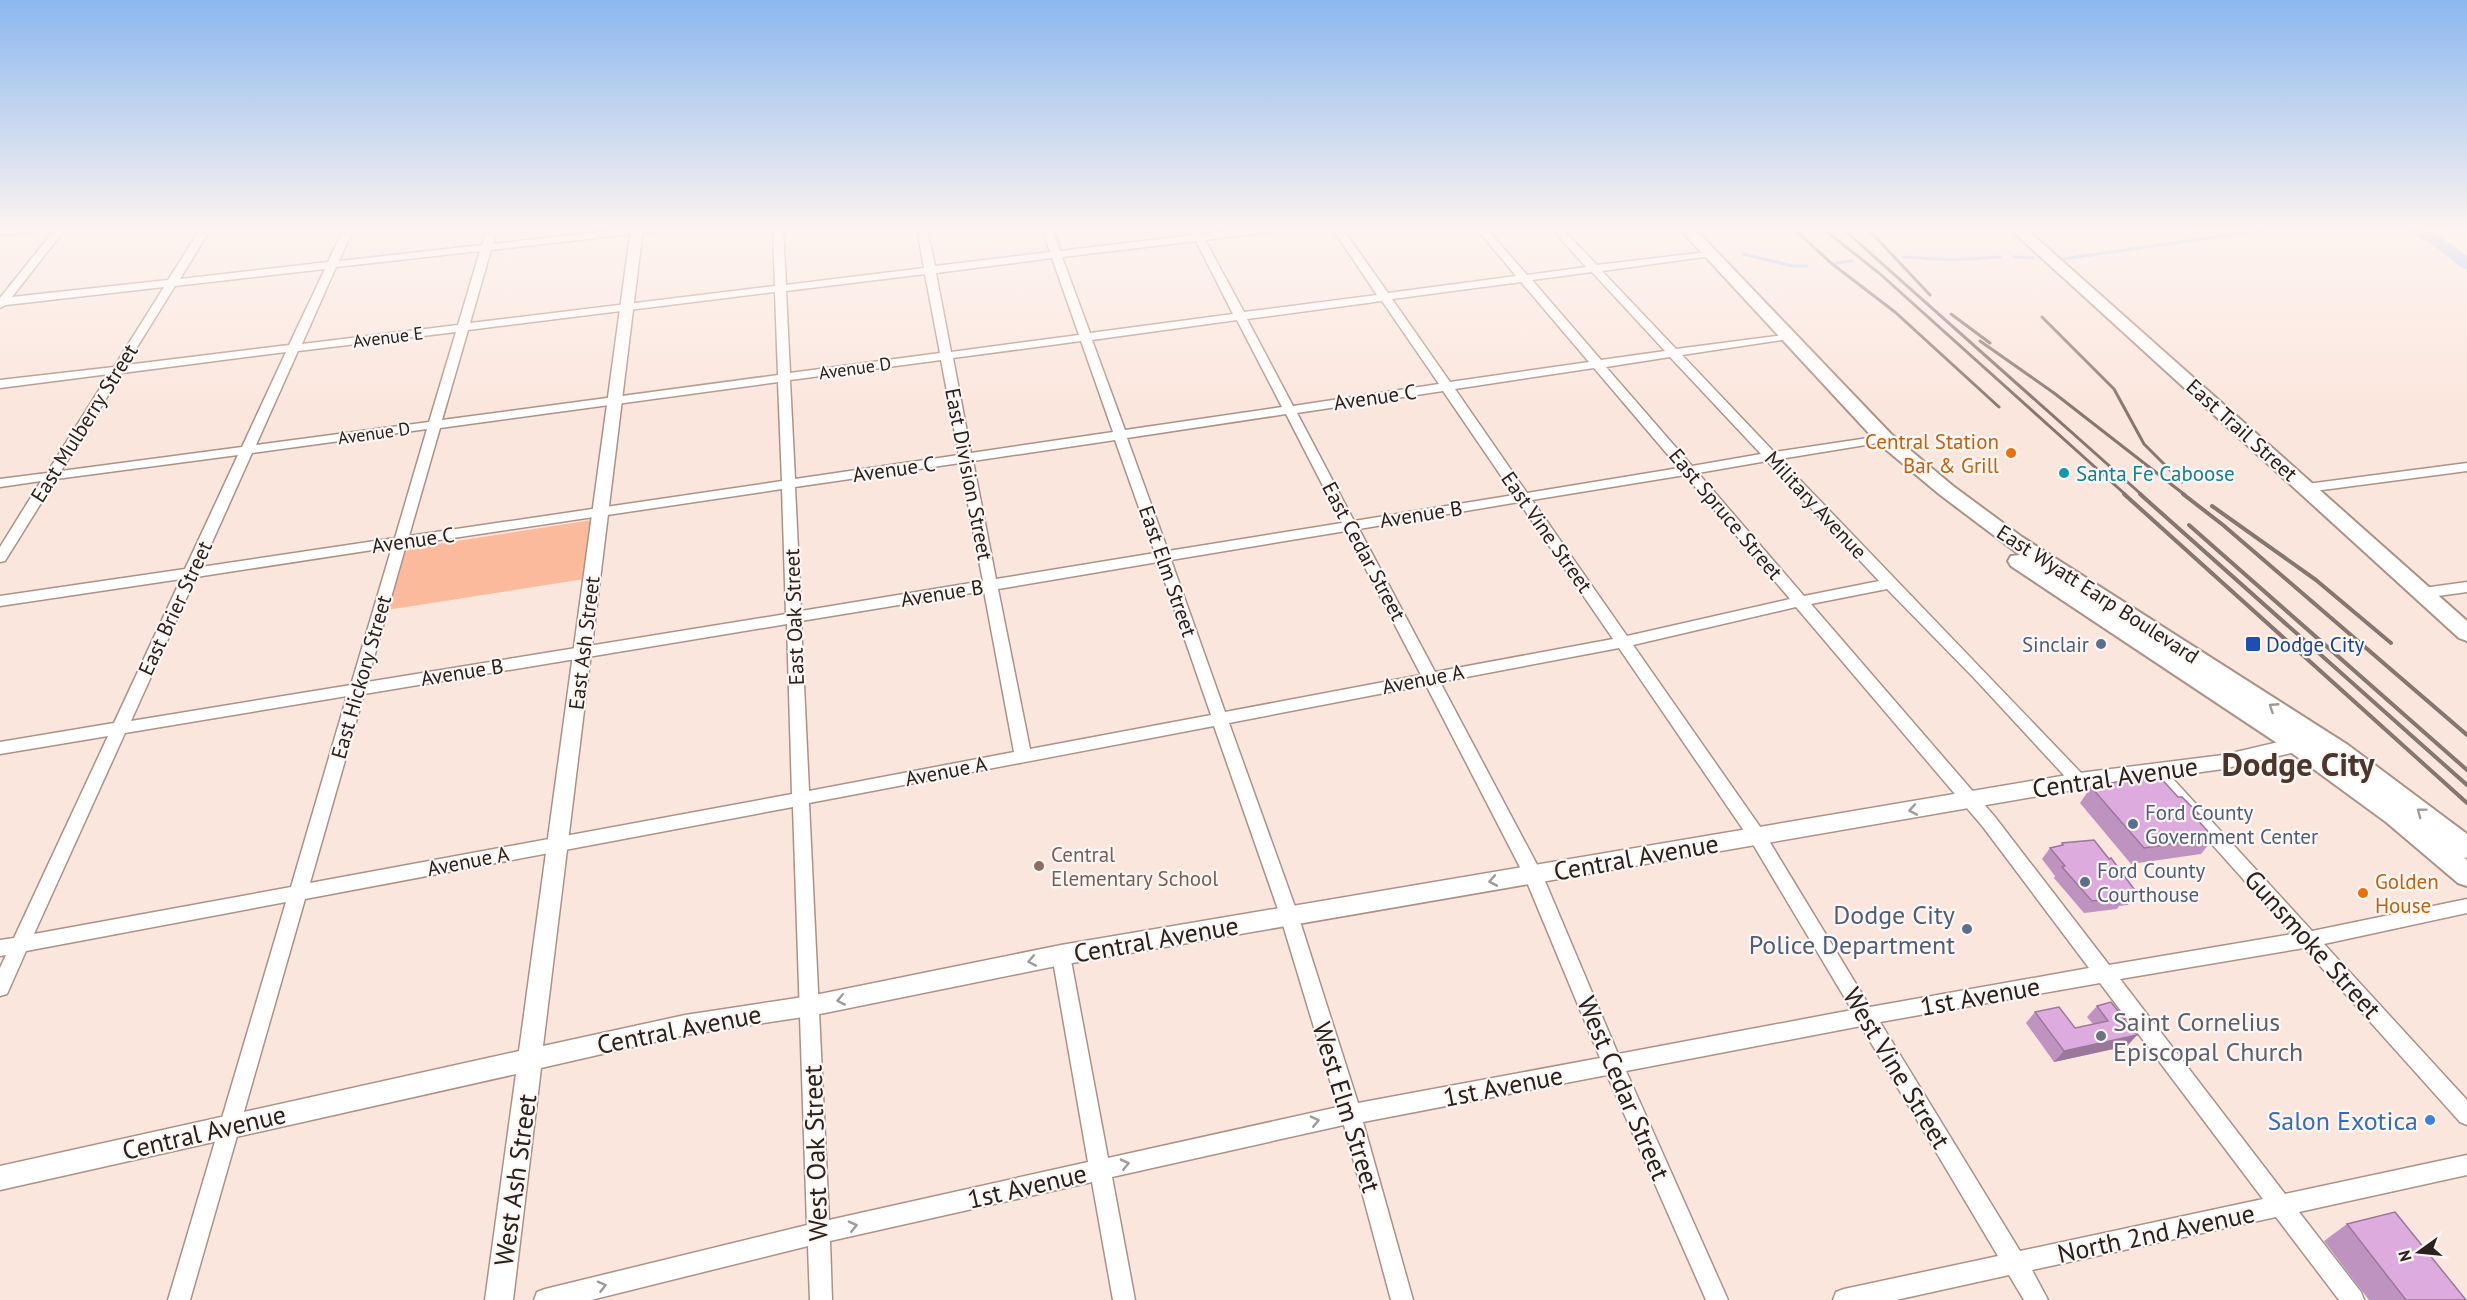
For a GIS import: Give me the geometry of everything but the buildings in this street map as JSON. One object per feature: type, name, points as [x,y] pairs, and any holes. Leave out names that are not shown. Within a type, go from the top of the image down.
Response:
[{"type":"main road","name":"East Wyatt Earp Boulevard","points":[[1744,289],[1884,438],[1891,459],[1939,502],[1991,543],[2309,741]]},
{"type":"main road","name":"East Trail Street","points":[[2084,289],[2467,633]]},
{"type":"main road","points":[[2309,741],[2421,811],[2467,848]]},
{"type":"main road","points":[[2309,741],[2467,875]]},
{"type":"street","points":[[1,303],[12,289]]},
{"type":"street","points":[[1,303],[124,289]]},
{"type":"street","name":"East Mulberry Street","points":[[0,558],[168,289]]},
{"type":"street","name":"East Brier Street","points":[[0,988],[321,289]]},
{"type":"street","name":"East Hickory Street","points":[[179,1300],[474,289]]},
{"type":"street","name":"East Ash Street","points":[[531,1059],[629,289]]},
{"type":"street","name":"Avenue E","points":[[0,384],[775,289]]},
{"type":"street","name":"East Oak Street","points":[[780,289],[810,1006]]},
{"type":"street","name":"East Division Street","points":[[934,289],[1023,756]]},
{"type":"street","name":"East Elm Street","points":[[1069,289],[1288,915]]},
{"type":"street","name":"East Cedar Street","points":[[1226,289],[1533,874]]},
{"type":"street","name":"East Vine Street","points":[[1379,289],[1757,837]]},
{"type":"street","name":"Avenue D","points":[[0,483],[1446,289]]},
{"type":"street","name":"East Spruce Street","points":[[1533,289],[1971,800],[2353,1300]]},
{"type":"street","name":"Military Avenue","points":[[1613,289],[1890,584],[1979,674],[2079,781]]},
{"type":"street","name":"Avenue C","points":[[0,601],[1788,336]]},
{"type":"street","name":"Avenue B","points":[[0,748],[1884,438]]},
{"type":"street","points":[[2307,489],[2467,467]]},
{"type":"street","name":"Avenue A","points":[[0,948],[298,894],[1623,642],[1800,601],[1890,584]]},
{"type":"street","points":[[2423,593],[2467,587]]},
{"type":"street","name":"Central Avenue","points":[[0,1178],[685,1025],[810,1006],[1061,955],[1288,915],[2079,781],[2158,773],[2309,741]]},
{"type":"street","name":"Gunsmoke Street","points":[[2158,773],[2467,1115]]},
{"type":"street","name":"West Vine Street","points":[[1757,837],[2037,1300]]},
{"type":"street","name":"West Cedar Street","points":[[1533,874],[1613,1065],[1717,1300]]},
{"type":"street","name":"1st Avenue","points":[[545,1300],[818,1233],[1351,1114],[1866,1016],[2309,939],[2467,906]]},
{"type":"street","name":"West Elm Street","points":[[1288,915],[1351,1114],[1402,1300]]},
{"type":"street","points":[[1061,955],[1124,1300]]},
{"type":"street","name":"West Oak Street","points":[[810,1006],[821,1300]]},
{"type":"street","name":"West Ash Street","points":[[499,1300],[531,1059]]},
{"type":"street","name":"North 2nd Avenue","points":[[1844,1300],[2467,1165]]},
{"type":"shaded area","points":[[592,520],[584,579],[387,610],[405,549]]},
{"type":"railway","points":[[1865,289],[1895,312],[1999,407]]},
{"type":"railway","points":[[1896,289],[2126,495]]},
{"type":"railway","points":[[1910,289],[2142,495]]},
{"type":"railway","points":[[1924,289],[1930,295]]},
{"type":"railway","points":[[1951,314],[1990,343]]},
{"type":"railway","points":[[2042,317],[2114,389],[2144,444],[2182,482]]},
{"type":"railway","points":[[1980,341],[2054,393],[2185,495]]},
{"type":"railway","points":[[2124,494],[2467,803]]},
{"type":"railway","points":[[2140,494],[2467,785]]},
{"type":"railway","points":[[2183,494],[2223,525],[2467,735]]},
{"type":"railway","points":[[2212,506],[2316,580],[2391,643]]},
{"type":"railway","points":[[2189,525],[2467,770]]},
{"type":"place","name":"Central Station Bar & Grill","points":[[2011,453]]},
{"type":"place","name":"Santa Fe Caboose","points":[[2064,473]]},
{"type":"place","name":"Sinclair","points":[[2101,644]]},
{"type":"place","name":"Dodge City","points":[[2253,644]]},
{"type":"place","name":"Ford County Government Center","points":[[2133,824]]},
{"type":"place","name":"Central Elementary School","points":[[1039,866]]},
{"type":"place","name":"Ford County Courthouse","points":[[2085,882]]},
{"type":"place","name":"Golden House","points":[[2363,893]]},
{"type":"place","name":"Dodge City Police Department","points":[[1967,929]]},
{"type":"place","name":"Saint Cornelius Episcopal Church","points":[[2101,1036]]},
{"type":"place","name":"Salon Exotica","points":[[2430,1120]]},
{"type":"district","name":"Dodge City","points":[[2298,763]]}]
